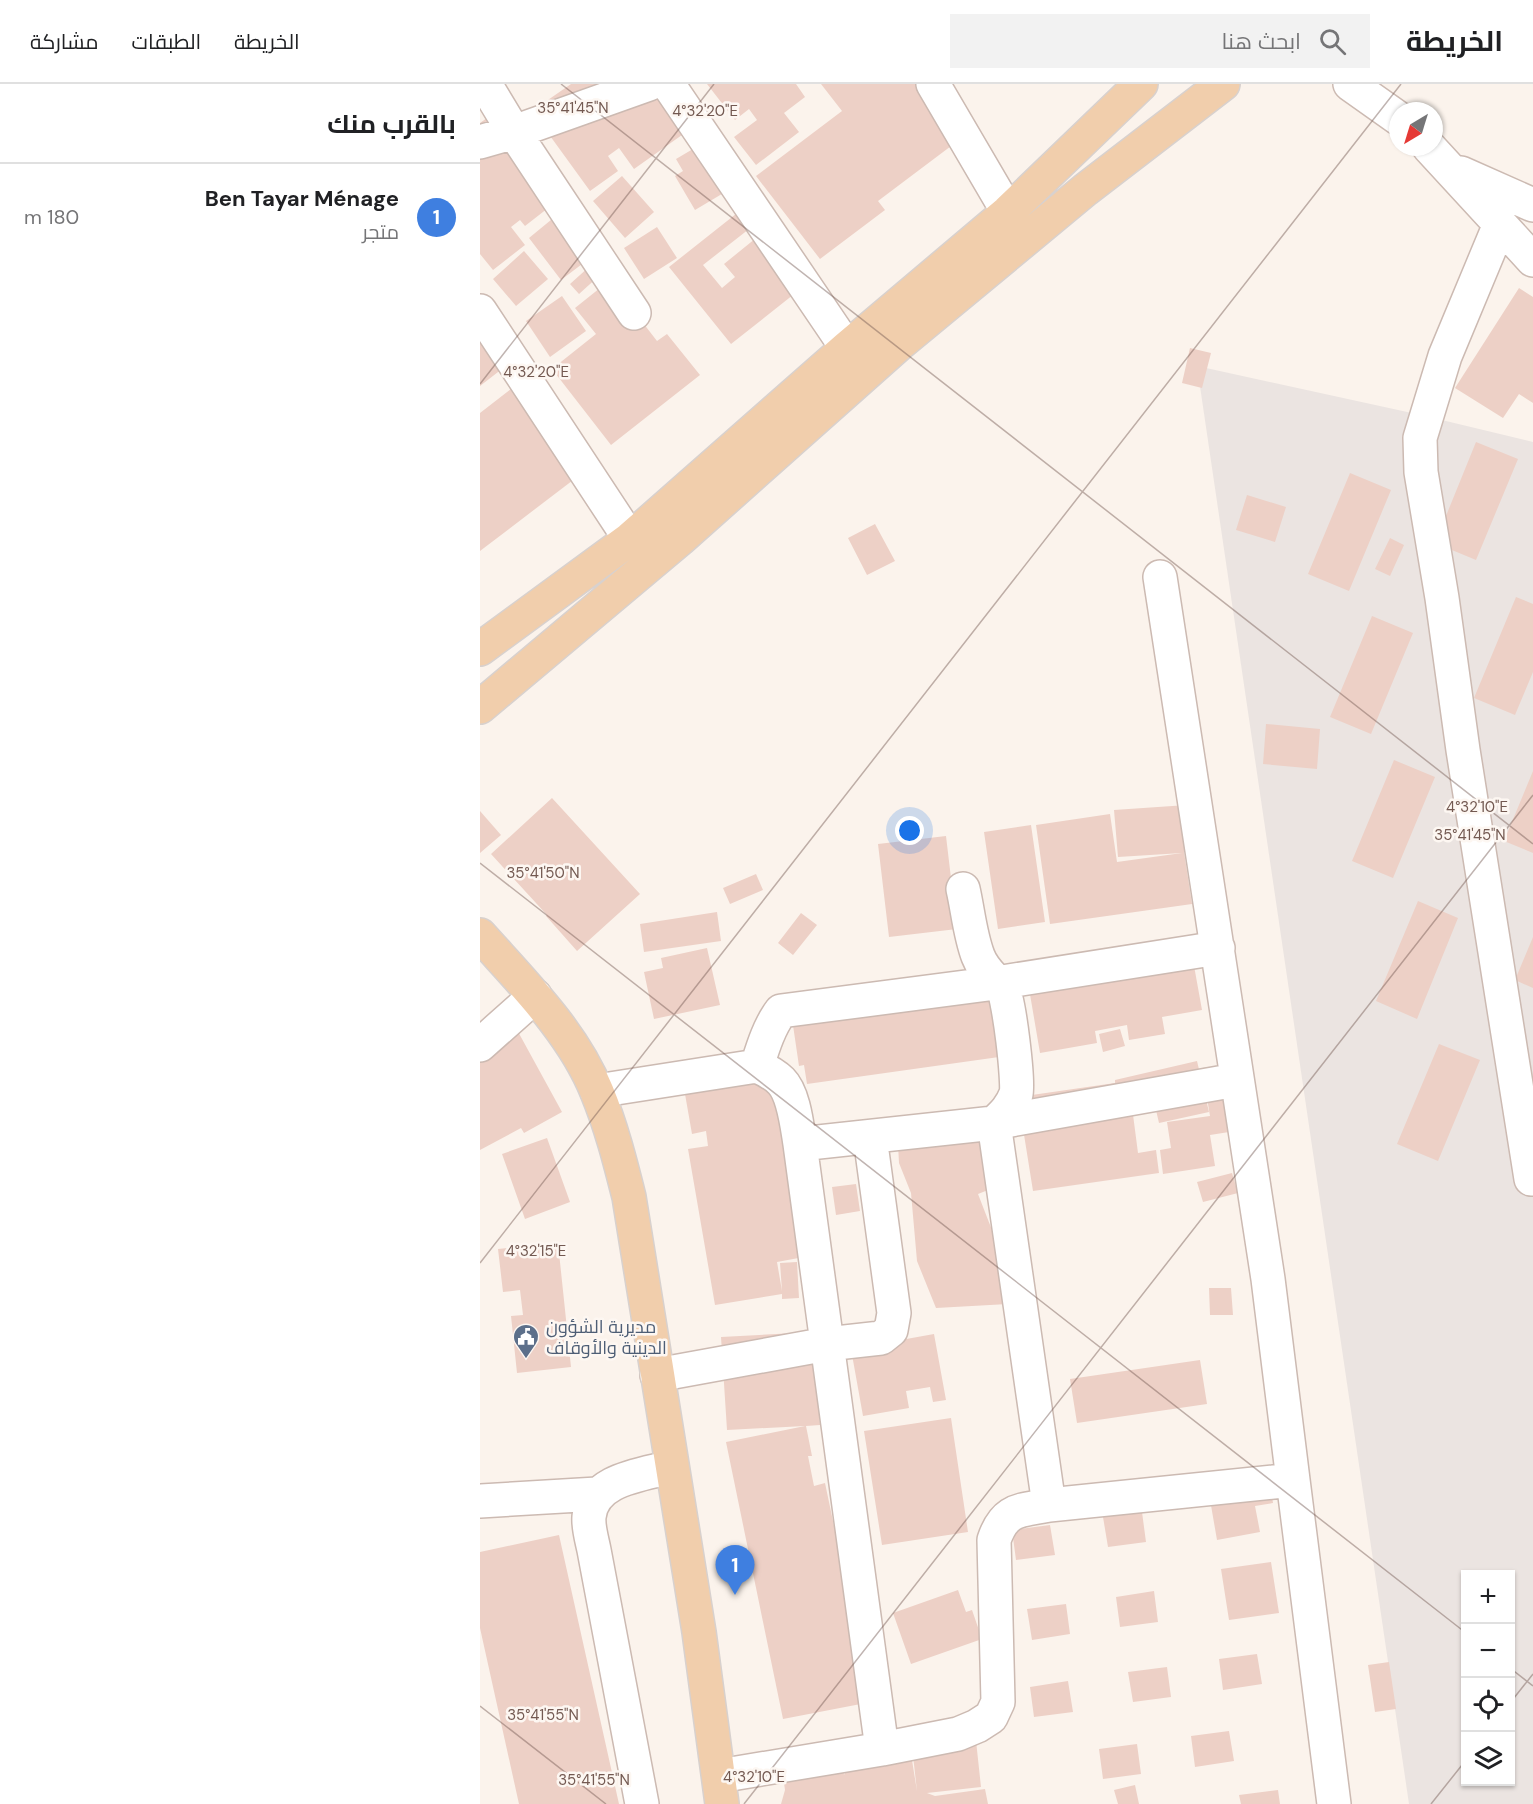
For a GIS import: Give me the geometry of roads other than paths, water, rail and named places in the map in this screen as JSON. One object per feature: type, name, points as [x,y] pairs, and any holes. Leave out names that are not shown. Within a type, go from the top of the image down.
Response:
[{"type":"main road","points":[[480,649],[630,539],[847,348],[1008,212],[1141,84]]},
{"type":"main road","points":[[480,707],[680,539],[907,338],[1085,190],[1223,84]]},
{"type":"main road","points":[[480,935],[535,996],[576,1051],[597,1091],[616,1147],[628,1197],[699,1632],[720,1790]]},
{"type":"street","points":[[485,84],[514,132],[634,313]]},
{"type":"street","points":[[480,142],[649,84]]},
{"type":"street","points":[[668,84],[847,348]]},
{"type":"street","points":[[933,84],[1008,212]]},
{"type":"street","points":[[1350,84],[1389,112]]},
{"type":"street","points":[[1391,84],[1398,102]]},
{"type":"street","points":[[1437,156],[1533,205]]},
{"type":"street","points":[[1437,156],[1533,260]]},
{"type":"street","points":[[1500,224],[1445,356],[1420,438],[1421,472],[1531,1179]]},
{"type":"street","points":[[480,311],[630,539]]},
{"type":"street","points":[[1160,577],[1268,1279],[1334,1804]]},
{"type":"street","points":[[963,889],[977,953],[986,971],[1003,990],[1007,1001],[1016,1068],[1017,1091],[1010,1107],[994,1123]]},
{"type":"street","points":[[757,1066],[768,1034],[782,1011],[996,983],[1218,948]]},
{"type":"street","points":[[480,1045],[535,996]]},
{"type":"street","points":[[597,1091],[757,1066],[771,1072],[783,1082],[795,1113],[800,1144],[882,1749]]},
{"type":"street","points":[[800,1144],[994,1123],[1236,1080]]},
{"type":"street","points":[[994,1123],[1049,1505]]},
{"type":"street","points":[[657,1375],[827,1344],[881,1338],[891,1330],[894,1313],[870,1137]]},
{"type":"street","points":[[480,1501],[597,1494],[616,1481],[671,1467]]},
{"type":"street","points":[[720,1790],[882,1749],[958,1734],[991,1717],[998,1701],[994,1540],[1005,1518],[1016,1512],[1049,1505],[1293,1480]]},
{"type":"street","points":[[597,1494],[589,1516],[642,1804]]},
{"type":"place","name":"مديرية الشؤون الدينية والأوقاف","points":[[526,1360]]},
{"type":"place","name":"Ben Tayar Ménage","points":[[735,1595]]}]
